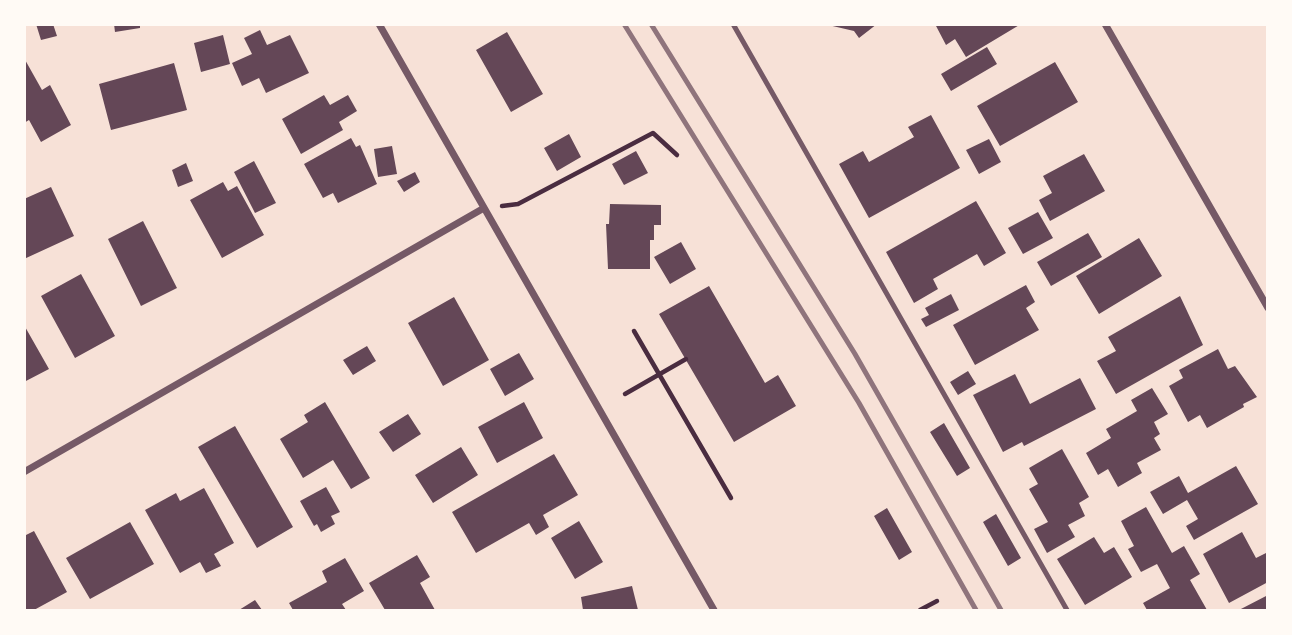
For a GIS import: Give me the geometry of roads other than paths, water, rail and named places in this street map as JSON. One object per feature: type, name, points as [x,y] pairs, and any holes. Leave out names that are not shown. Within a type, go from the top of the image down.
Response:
[{"type":"street","points":[[379,24],[714,611]]},
{"type":"street","points":[[1105,24],[1268,308]]},
{"type":"street","points":[[24,472],[484,208]]},
{"type":"lane","points":[[733,24],[1067,611]]},
{"type":"railway","points":[[624,24],[859,403],[976,610]]},
{"type":"railway","points":[[651,24],[855,354],[1001,610]]}]
